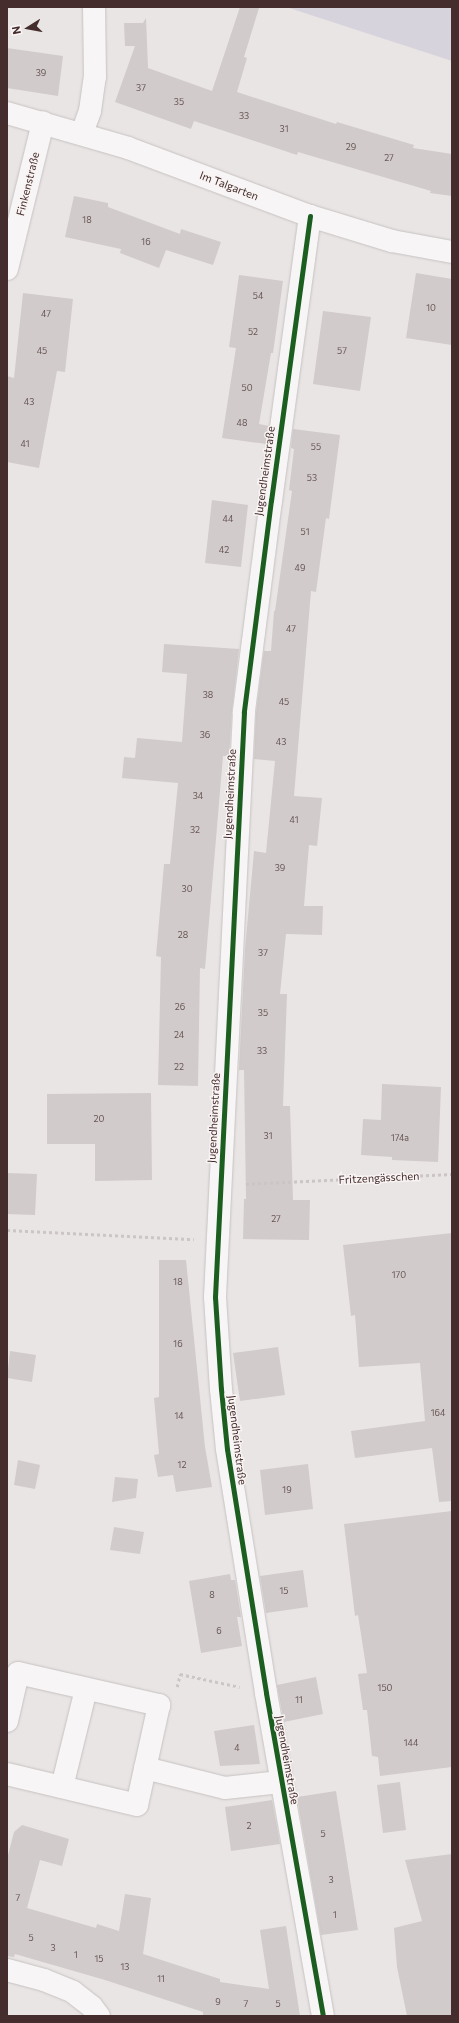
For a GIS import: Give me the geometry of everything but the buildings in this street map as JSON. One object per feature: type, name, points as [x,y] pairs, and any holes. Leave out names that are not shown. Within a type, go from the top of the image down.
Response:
[{"type":"street","points":[[82,134],[90,111],[95,77],[94,7]]},
{"type":"street","name":"Im Talgarten","points":[[7,113],[43,122],[128,148],[310,216],[392,241],[452,252]]},
{"type":"street","name":"Finkenstraße","points":[[7,269],[43,122]]},
{"type":"street","name":"Jugendheimstraße","points":[[310,216],[244,712],[216,1297],[221,1389],[227,1450],[281,1782],[323,2016]]},
{"type":"street","points":[[7,1721],[18,1673],[158,1705],[137,1805],[7,1774]]},
{"type":"street","points":[[62,1787],[86,1689]]},
{"type":"street","points":[[145,1768],[225,1788],[281,1782]]},
{"type":"street","points":[[7,1970],[44,1980],[73,1992],[92,2007],[99,2016]]},
{"type":"path","points":[[7,1230],[218,1240]]},
{"type":"path","points":[[158,1705],[175,1695],[180,1674],[266,1693]]},
{"type":"shaded area","points":[[286,7],[452,7],[452,61]]},
{"type":"cycle path","points":[[310,216],[244,712],[215,1297],[221,1389],[227,1449],[266,1693],[323,2016]]}]
